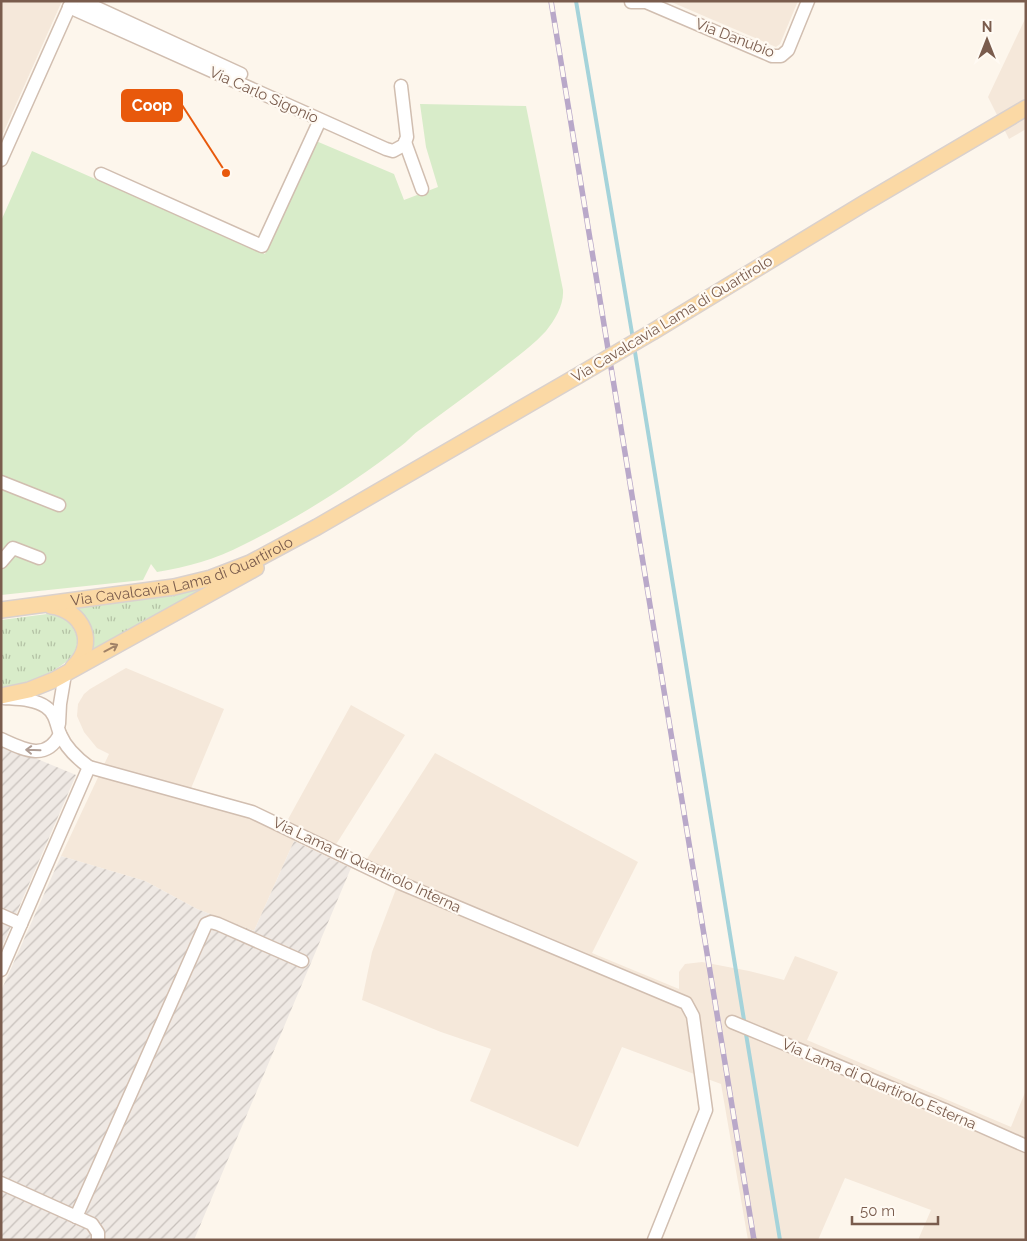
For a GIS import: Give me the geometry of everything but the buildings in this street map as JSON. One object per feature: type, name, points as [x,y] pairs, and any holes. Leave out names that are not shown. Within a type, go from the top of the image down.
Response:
[{"type":"main road","name":"Via Cavalcavia Lama di Quartirolo","points":[[1,610],[174,587],[211,578],[250,563],[574,378],[1026,108]]},
{"type":"main road","name":"Via Cavalcavia Lama di Quartirolo","points":[[1,697],[29,690],[67,673],[223,588],[285,551],[317,526]]},
{"type":"main road","name":"Via Cavalcavia Lama di Quartirolo","points":[[42,606],[68,610],[83,629],[86,642],[84,654],[78,663],[67,673]]},
{"type":"street","name":"Via Danubio","points":[[630,2],[646,2],[772,56],[781,56],[788,50],[808,1]]},
{"type":"street","name":"Via Carlo Sigonio","points":[[72,3],[240,74]]},
{"type":"street","name":"Via Carlo Sigonio","points":[[72,3],[320,120],[386,149],[393,151],[399,149],[405,142]]},
{"type":"street","points":[[1,160],[72,3]]},
{"type":"street","points":[[401,86],[407,137],[405,142],[422,189]]},
{"type":"street","points":[[101,174],[262,246],[320,120]]},
{"type":"street","points":[[1,482],[59,505]]},
{"type":"street","points":[[1,562],[13,548],[39,558]]},
{"type":"street","points":[[1,739],[32,751],[50,747],[56,742],[60,731],[60,704],[67,673]]},
{"type":"street","name":"Via Lama di Quartirolo Interna","points":[[1,697],[29,700],[48,707],[73,754],[89,766],[252,812],[400,883],[686,1003],[694,1016],[706,1110],[654,1240]]},
{"type":"street","points":[[1,970],[89,766]]},
{"type":"street","points":[[1,915],[21,924]]},
{"type":"street","points":[[76,1217],[206,924],[211,922],[218,924],[302,961]]},
{"type":"street","name":"Via Lama di Quartirolo Esterna","points":[[732,1022],[947,1111],[1026,1146]]},
{"type":"street","points":[[1,1184],[92,1224],[98,1233],[98,1240]]},
{"type":"shaded area","points":[[1,1],[62,1],[1,138]]},
{"type":"shaded area","points":[[669,1],[798,1],[780,44],[776,47]]},
{"type":"shaded area","points":[[1026,17],[1026,129],[1009,139],[988,97]]},
{"type":"shaded area","points":[[126,668],[224,709],[187,798],[251,818],[281,832],[351,705],[405,735],[330,854],[361,868],[435,753],[638,862],[592,953],[679,989],[679,972],[685,964],[702,962],[784,980],[795,956],[838,972],[807,1040],[1011,1127],[1026,1090],[1026,1240],[918,1240],[931,1210],[845,1178],[818,1240],[748,1240],[721,1084],[622,1047],[578,1147],[470,1101],[491,1049],[441,1032],[362,1000],[372,952],[396,889],[294,841],[254,931],[197,909],[145,881],[61,856],[109,754],[97,748],[84,732],[77,716],[78,704],[84,694],[90,689]]},
{"type":"shaded area","points":[[1,744],[76,775],[1,949]]},
{"type":"shaded area","points":[[294,841],[351,868],[194,1240],[1,1240],[1,991],[61,856],[145,881],[197,909],[254,931]]},
{"type":"green space","points":[[420,104],[526,106],[563,290],[558,312],[546,331],[519,355],[363,474],[324,500],[264,535],[233,550],[179,568],[157,572],[151,564],[143,580],[1,595],[1,221],[32,151],[265,254],[316,141],[394,174],[404,200],[438,187],[426,147]]},
{"type":"green space","points":[[221,582],[92,652],[92,637],[89,626],[73,607]]},
{"type":"green space","points":[[47,614],[64,619],[73,628],[77,644],[73,654],[64,663],[38,678],[1,687],[1,620]]},
{"type":"waterway","points":[[576,1],[633,339]]},
{"type":"waterway","points":[[634,346],[744,1020]]},
{"type":"waterway","points":[[746,1034],[780,1240]]},
{"type":"railway","points":[[551,1],[754,1240]]},
{"type":"place","name":"Coop","points":[[226,173]]}]
